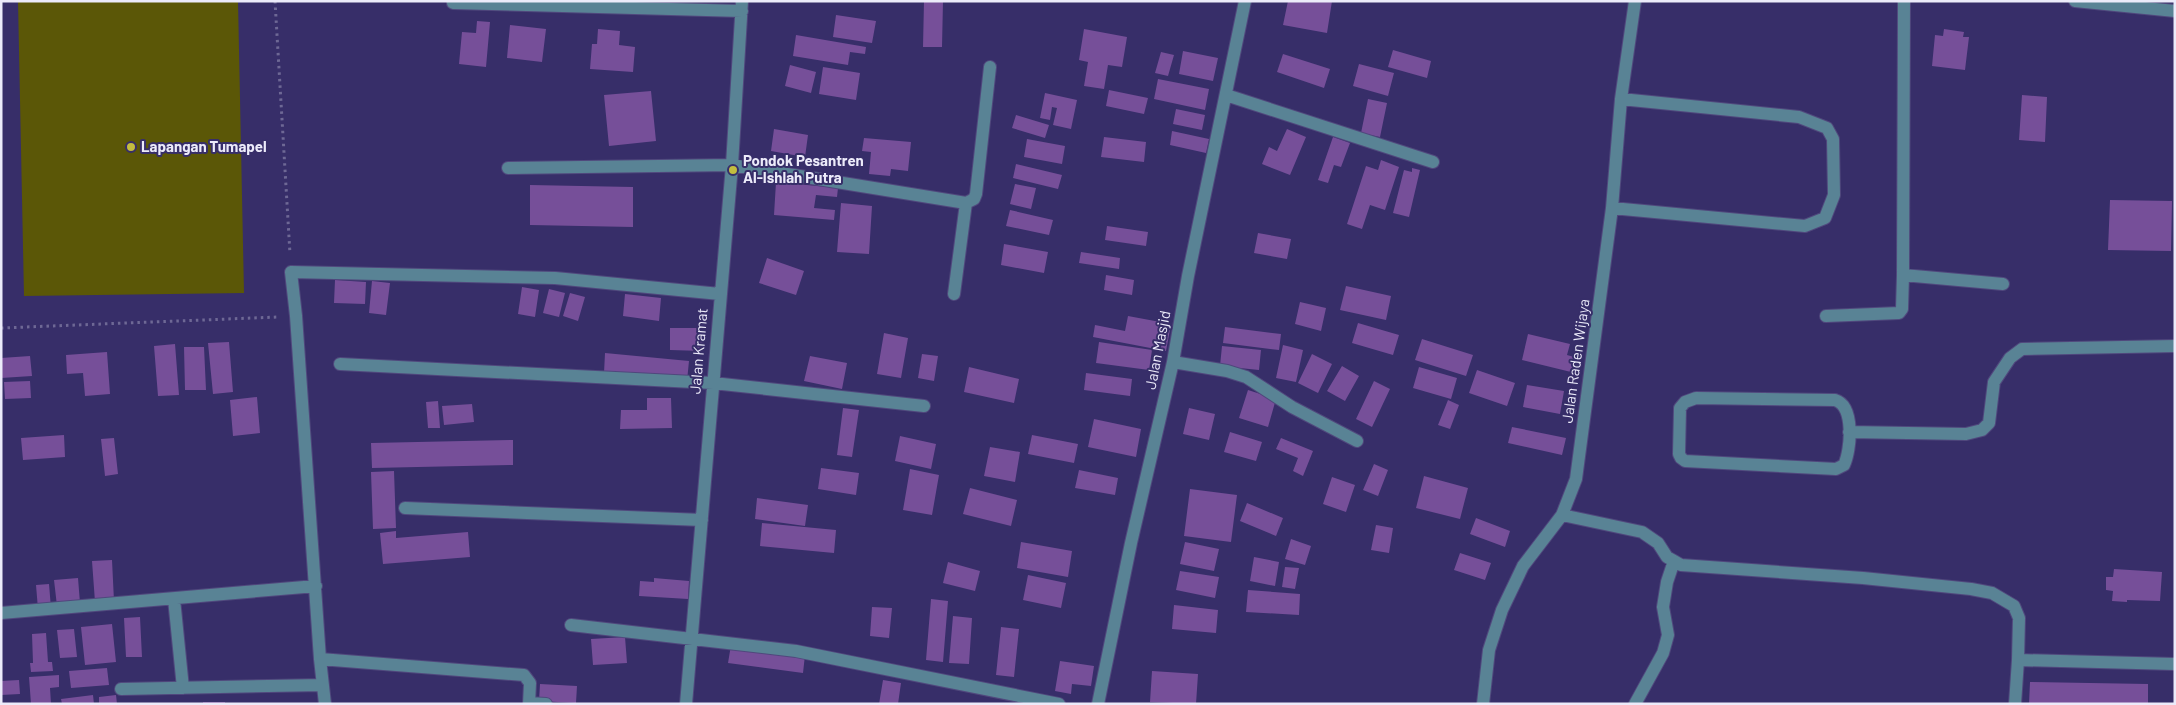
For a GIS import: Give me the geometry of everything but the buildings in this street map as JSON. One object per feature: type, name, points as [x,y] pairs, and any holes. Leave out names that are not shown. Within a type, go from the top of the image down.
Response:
[{"type":"street","name":"Jalan Masjid","points":[[1098,704],[1131,543],[1173,362],[1188,276],[1246,1]]},
{"type":"street","name":"Jalan Raden Wijaya","points":[[1483,704],[1489,650],[1502,610],[1523,566],[1562,515],[1576,479],[1612,208],[1621,99],[1635,1]]},
{"type":"street","points":[[1826,316],[1899,313],[1902,309],[1904,1]]},
{"type":"street","points":[[2075,1],[2175,11]]},
{"type":"street","points":[[453,3],[742,6]]},
{"type":"street","name":"Jalan Kramat","points":[[686,704],[732,165],[742,6]]},
{"type":"street","points":[[508,168],[732,165],[966,203],[974,199],[976,194],[990,67]]},
{"type":"street","points":[[1226,96],[1433,162]]},
{"type":"street","points":[[1612,208],[1805,226],[1825,218],[1834,195],[1833,139],[1827,128],[1799,117],[1621,99]]},
{"type":"street","points":[[954,294],[966,203]]},
{"type":"street","points":[[325,704],[320,658],[294,273],[555,278],[720,294]]},
{"type":"street","points":[[1903,275],[2003,284]]},
{"type":"street","points":[[1849,432],[1966,434],[1982,430],[1989,424],[1994,382],[2010,358],[2022,349],[2175,346]]},
{"type":"street","points":[[1173,362],[1246,376],[1292,407],[1357,441]]},
{"type":"street","points":[[340,364],[713,383],[924,406]]},
{"type":"street","points":[[1696,398],[1835,400],[1842,402],[1846,408],[1849,432],[1847,458],[1844,465],[1836,469],[1685,461],[1681,458],[1680,454],[1680,408],[1685,402],[1696,398]]},
{"type":"street","points":[[405,508],[702,520]]},
{"type":"street","points":[[1562,515],[1642,532],[1658,543],[1667,557],[1681,565],[1863,578],[1971,589],[1992,593],[2014,606],[2019,618],[2015,704]]},
{"type":"street","points":[[1635,704],[1663,653],[1668,635],[1664,608],[1667,582],[1674,561]]},
{"type":"street","points":[[1,613],[316,586]]},
{"type":"street","points":[[174,598],[183,688]]},
{"type":"street","points":[[570,625],[796,651],[1059,704]]},
{"type":"street","points":[[320,658],[524,675],[530,684],[529,703],[546,704]]},
{"type":"street","points":[[2018,660],[2175,664]]},
{"type":"street","points":[[121,689],[322,685]]},
{"type":"path","points":[[275,1],[294,273]]},
{"type":"path","points":[[1,328],[296,316]]},
{"type":"shaded area","name":"Lapangan Tumapel","points":[[18,1],[238,1],[244,293],[24,296]]},
{"type":"place","name":"Lapangan Tumapel","points":[[131,147]]},
{"type":"place","name":"Pondok Pesantren Al-Ishlah Putra","points":[[733,170]]}]
